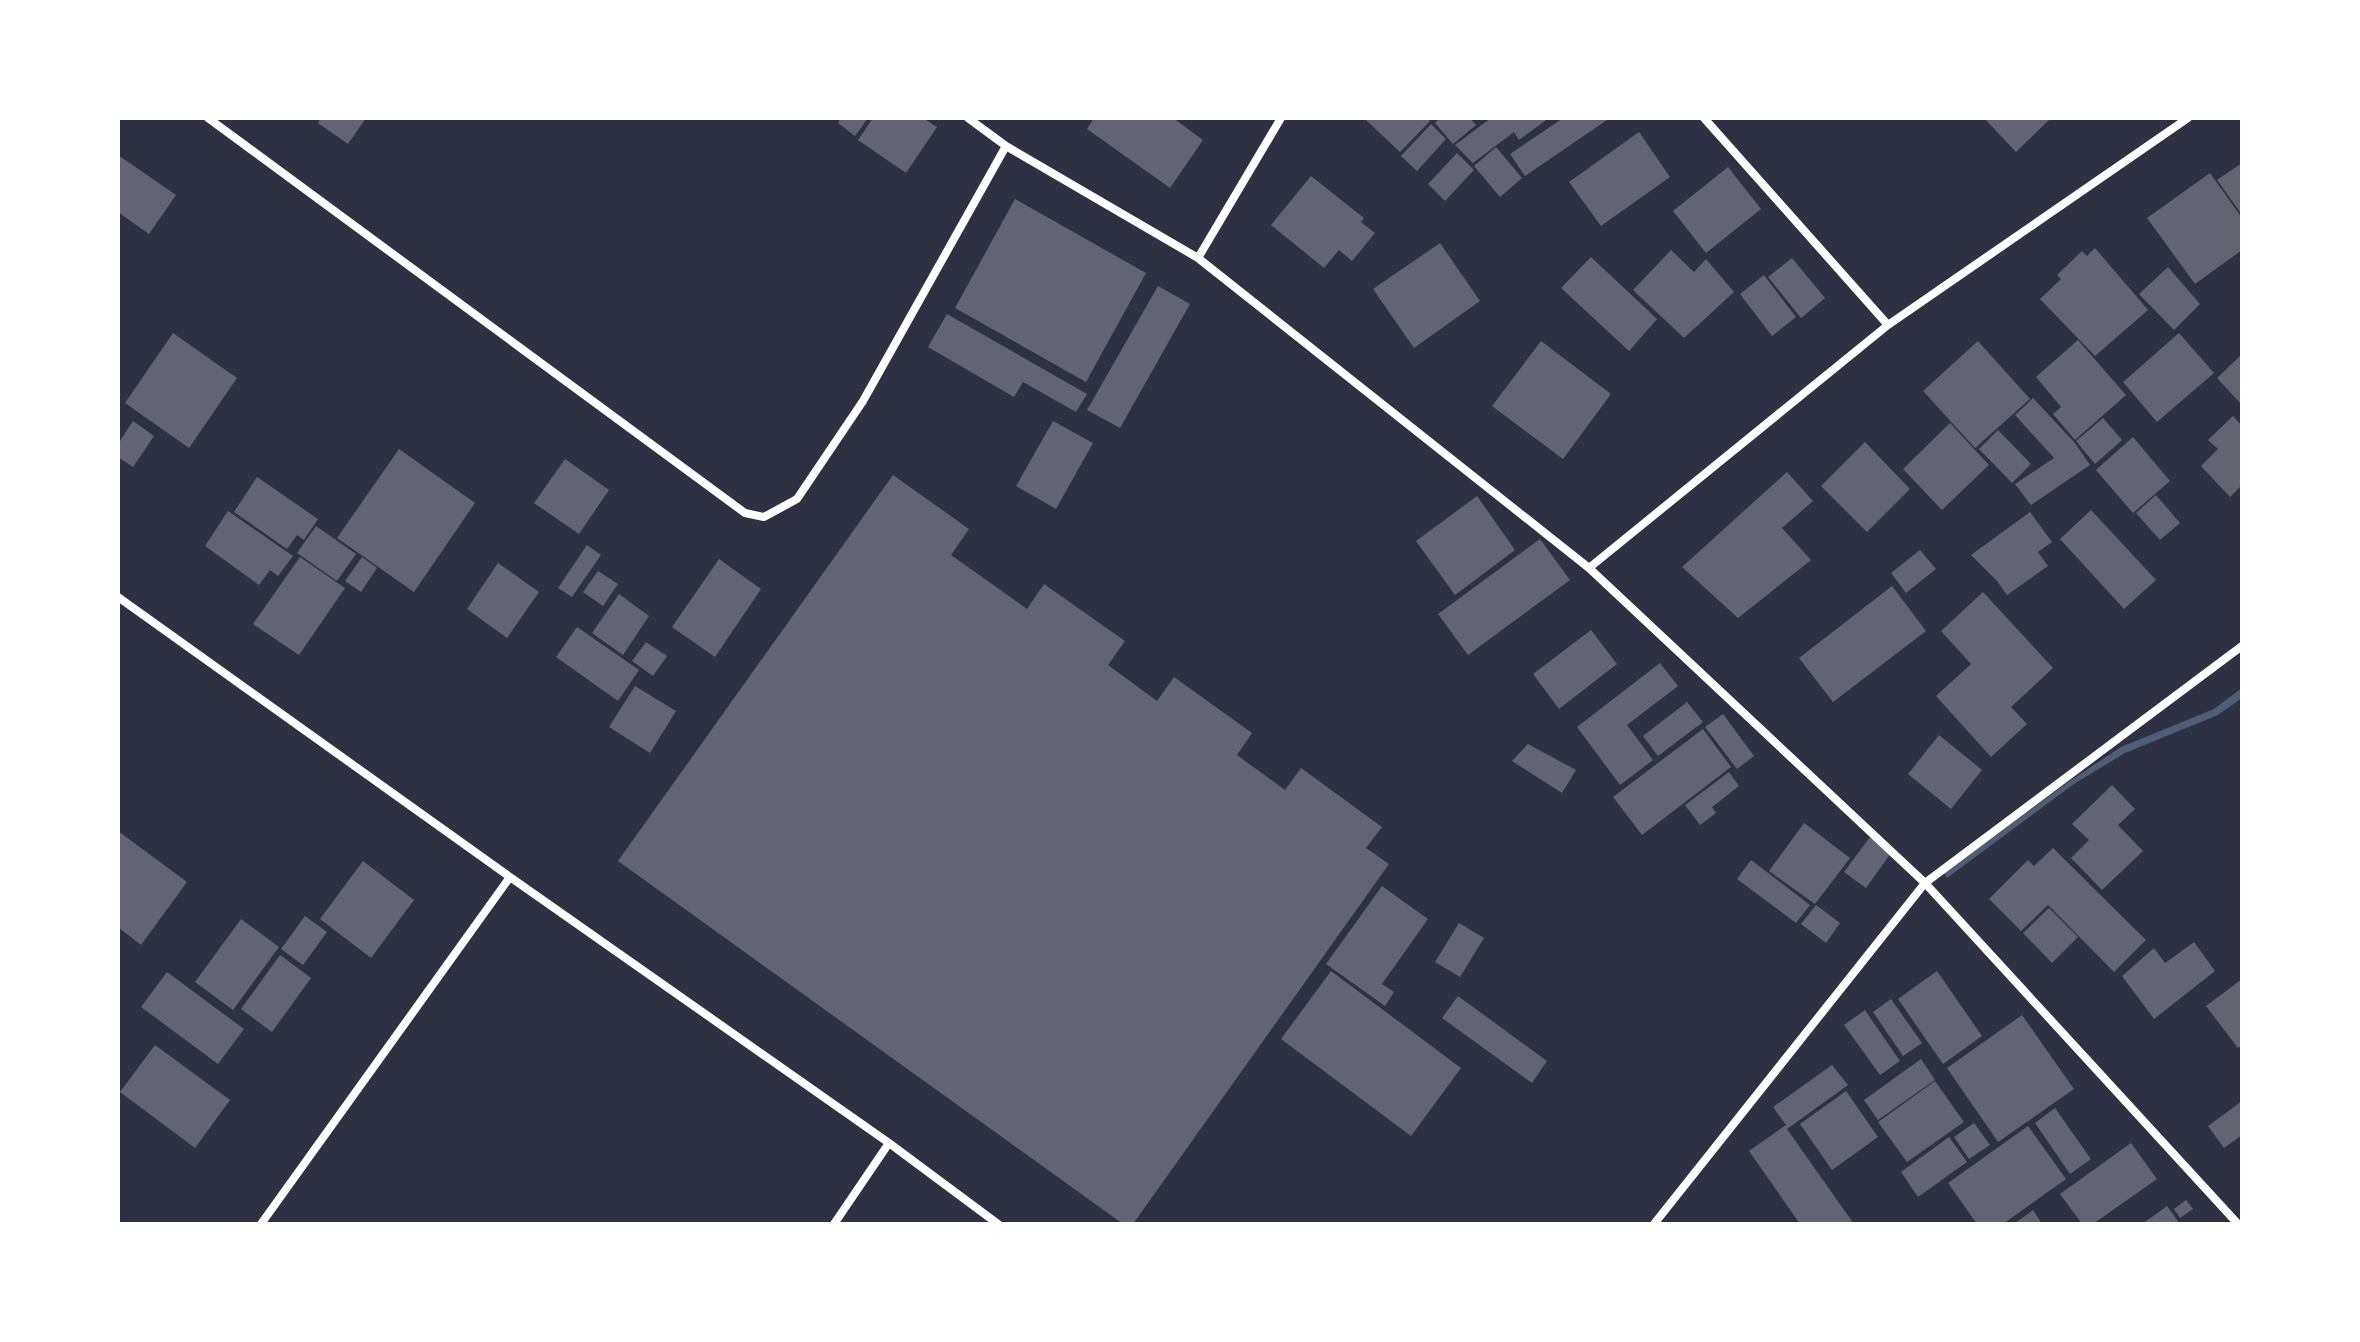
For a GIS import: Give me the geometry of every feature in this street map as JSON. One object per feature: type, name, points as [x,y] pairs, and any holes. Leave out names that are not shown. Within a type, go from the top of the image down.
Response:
[{"type":"street","points":[[208,118],[745,513],[764,517],[797,499],[863,401],[1006,146]]},
{"type":"street","points":[[968,118],[1006,146],[1198,258],[1589,568],[1925,883],[2238,1224]]},
{"type":"street","points":[[1198,258],[1281,118]]},
{"type":"street","points":[[1704,118],[1888,325]]},
{"type":"street","points":[[1589,568],[1888,325],[2188,118]]},
{"type":"street","points":[[118,597],[889,1143],[998,1224]]},
{"type":"street","points":[[1654,1224],[1925,883],[2242,646]]},
{"type":"street","points":[[261,1224],[510,877]]},
{"type":"street","points":[[834,1224],[889,1143]]},
{"type":"water","points":[[2242,688],[2242,698],[2218,715],[2125,753],[2074,784],[1947,878],[1944,873],[2121,747],[2214,709]]},
{"type":"building","points":[[321,118],[366,118],[348,144],[318,123]]},
{"type":"building","points":[[841,118],[868,118],[855,136],[838,123]]},
{"type":"building","points":[[873,118],[923,118],[937,127],[906,173],[858,140]]},
{"type":"building","points":[[1094,118],[1173,118],[1203,140],[1170,188],[1087,129]]},
{"type":"building","points":[[1364,118],[1427,118],[1430,121],[1400,152]]},
{"type":"building","points":[[1440,118],[1470,118],[1476,125],[1453,144],[1435,123]]},
{"type":"building","points":[[1491,118],[1549,118],[1519,140],[1514,132],[1473,163],[1455,145]]},
{"type":"building","points":[[1563,118],[1610,118],[1525,176],[1510,154]]},
{"type":"building","points":[[1984,118],[2051,118],[2016,152]]},
{"type":"building","points":[[1431,124],[1446,139],[1417,171],[1401,156]]},
{"type":"building","points":[[1639,132],[1670,177],[1601,226],[1569,182]]},
{"type":"building","points":[[1496,147],[1522,178],[1500,197],[1474,166]]},
{"type":"building","points":[[1457,153],[1474,170],[1445,201],[1428,184]]},
{"type":"building","points":[[118,155],[176,195],[149,234],[118,212]]},
{"type":"building","points":[[2242,163],[2242,215],[2217,180]]},
{"type":"building","points":[[1728,167],[1761,209],[1706,253],[1673,211]]},
{"type":"building","points":[[2210,173],[2242,218],[2242,250],[2195,284],[2147,218]]},
{"type":"building","points":[[1311,176],[1364,218],[1361,222],[1375,233],[1352,261],[1339,250],[1324,268],[1271,225]]},
{"type":"building","points":[[1015,199],[1146,273],[1086,382],[955,308]]},
{"type":"building","points":[[1440,243],[1480,301],[1414,348],[1373,289]]},
{"type":"building","points":[[2095,248],[2148,310],[2095,356],[2040,299],[2061,279],[2057,275],[2082,251],[2087,256]]},
{"type":"building","points":[[1671,250],[1694,272],[1706,259],[1734,292],[1684,338],[1633,290]]},
{"type":"building","points":[[1591,257],[1657,319],[1629,351],[1561,288]]},
{"type":"building","points":[[1792,258],[1825,298],[1801,318],[1768,277]]},
{"type":"building","points":[[2168,267],[2200,304],[2174,330],[2139,294]]},
{"type":"building","points":[[1764,275],[1796,317],[1772,336],[1740,294]]},
{"type":"building","points":[[1158,286],[1190,304],[1120,428],[1087,410]]},
{"type":"building","points":[[947,314],[1087,394],[1076,412],[1023,382],[1014,397],[928,347]]},
{"type":"building","points":[[173,333],[237,378],[189,448],[125,403]]},
{"type":"building","points":[[2179,333],[2214,373],[2157,422],[2123,382]]},
{"type":"building","points":[[2078,340],[2126,395],[2075,440],[2053,414],[2061,407],[2036,377]]},
{"type":"building","points":[[1541,341],[1611,394],[1563,459],[1492,406]]},
{"type":"building","points":[[1978,341],[2030,399],[1975,448],[1923,391]]},
{"type":"building","points":[[2242,354],[2242,405],[2217,378]]},
{"type":"building","points":[[2033,398],[2075,443],[2090,465],[2031,505],[2015,484],[2054,458],[2015,415]]},
{"type":"building","points":[[2233,416],[2242,426],[2242,485],[2230,497],[2201,466],[2218,449],[2208,440]]},
{"type":"building","points":[[2103,418],[2122,440],[2095,464],[2076,441]]},
{"type":"building","points":[[133,421],[154,436],[133,467],[118,457],[118,444]]},
{"type":"building","points":[[1053,421],[1093,443],[1056,509],[1016,486]]},
{"type":"building","points":[[1950,423],[1989,465],[1942,510],[1903,469]]},
{"type":"building","points":[[1998,430],[2031,464],[2012,483],[1979,449]]},
{"type":"building","points":[[2133,437],[2170,481],[2133,513],[2096,470]]},
{"type":"building","points":[[1865,442],[1910,489],[1867,532],[1821,486]]},
{"type":"building","points":[[399,449],[475,503],[414,592],[337,538]]},
{"type":"building","points":[[565,459],[609,490],[579,534],[534,503]]},
{"type":"building","points":[[1787,472],[1813,501],[1782,528],[1811,560],[1738,618],[1682,567]]},
{"type":"building","points":[[893,475],[969,529],[951,555],[1027,609],[1044,584],[1125,641],[1108,665],[1157,701],[1174,677],[1252,733],[1237,755],[1285,790],[1301,768],[1382,827],[1366,848],[1389,864],[1133,1224],[1123,1224],[618,861]]},
{"type":"building","points":[[257,477],[318,519],[304,540],[297,535],[287,549],[234,512]]},
{"type":"building","points":[[2156,495],[2180,523],[2160,540],[2136,513]]},
{"type":"building","points":[[1477,496],[1515,550],[1455,595],[1416,541]]},
{"type":"building","points":[[2091,510],[2156,580],[2124,609],[2060,539]]},
{"type":"building","points":[[228,511],[293,556],[278,576],[270,570],[259,585],[205,546]]},
{"type":"building","points":[[2030,512],[2052,542],[2038,552],[2048,566],[2007,595],[1971,555]]},
{"type":"building","points":[[316,526],[356,554],[337,581],[297,553]]},
{"type":"building","points":[[1540,539],[1570,580],[1468,655],[1438,614]]},
{"type":"building","points":[[587,545],[601,555],[572,597],[558,588]]},
{"type":"building","points":[[1920,550],[1936,569],[1906,593],[1891,573]]},
{"type":"building","points":[[300,557],[345,588],[299,655],[253,624]]},
{"type":"building","points":[[362,557],[377,568],[361,592],[345,581]]},
{"type":"building","points":[[719,559],[761,589],[715,657],[672,627]]},
{"type":"building","points":[[498,563],[539,592],[507,638],[467,609]]},
{"type":"building","points":[[598,571],[618,584],[603,606],[583,592]]},
{"type":"building","points":[[1892,586],[1926,631],[1833,702],[1799,658]]},
{"type":"building","points":[[1983,592],[2053,668],[2011,707],[2027,724],[1991,757],[1936,696],[1971,664],[1941,631]]},
{"type":"building","points":[[619,594],[649,616],[623,655],[592,633]]},
{"type":"building","points":[[577,627],[639,670],[618,701],[556,657]]},
{"type":"building","points":[[1591,630],[1617,664],[1559,709],[1533,674]]},
{"type":"building","points":[[646,642],[667,656],[653,676],[632,661]]},
{"type":"building","points":[[1660,663],[1678,686],[1627,725],[1653,760],[1620,785],[1577,727]]},
{"type":"building","points":[[635,686],[676,711],[650,753],[609,727]]},
{"type":"building","points":[[1687,702],[1703,722],[1658,756],[1643,736]]},
{"type":"building","points":[[1723,714],[1754,756],[1737,769],[1705,727]]},
{"type":"building","points":[[1703,729],[1731,767],[1642,835],[1613,797]]},
{"type":"building","points":[[1939,735],[1982,770],[1951,809],[1908,774]]},
{"type":"building","points":[[1528,744],[1576,770],[1562,793],[1512,761]]},
{"type":"building","points":[[1729,772],[1739,786],[1712,807],[1716,813],[1700,825],[1685,805]]},
{"type":"building","points":[[2112,785],[2135,809],[2118,825],[2143,851],[2102,890],[2071,858],[2089,840],[2072,824]]},
{"type":"building","points":[[1804,823],[1850,858],[1815,904],[1769,871]]},
{"type":"building","points":[[118,831],[187,882],[141,945],[118,927]]},
{"type":"building","points":[[1870,837],[1891,853],[1866,888],[1844,872]]},
{"type":"building","points":[[2053,848],[2146,940],[2114,972],[2048,905],[2021,931],[1989,899],[2028,860],[2034,866]]},
{"type":"building","points":[[1751,860],[1810,905],[1796,923],[1737,879]]},
{"type":"building","points":[[363,861],[414,900],[371,958],[320,919]]},
{"type":"building","points":[[1382,886],[1428,919],[1382,984],[1394,992],[1385,1006],[1326,964]]},
{"type":"building","points":[[1816,905],[1840,923],[1826,943],[1801,924]]},
{"type":"building","points":[[2049,908],[2078,937],[2052,963],[2023,933]]},
{"type":"building","points":[[305,916],[327,932],[303,965],[281,949]]},
{"type":"building","points":[[241,919],[279,947],[233,1010],[195,982]]},
{"type":"building","points":[[1459,923],[1484,938],[1460,977],[1435,962]]},
{"type":"building","points":[[2194,942],[2215,971],[2154,1019],[2122,976],[2154,948],[2165,963]]},
{"type":"building","points":[[280,955],[311,978],[272,1032],[241,1009]]},
{"type":"building","points":[[1331,971],[1461,1068],[1411,1136],[1281,1039]]},
{"type":"building","points":[[1937,971],[1982,1036],[1943,1064],[1898,999]]},
{"type":"building","points":[[167,972],[244,1029],[218,1064],[141,1007]]},
{"type":"building","points":[[2242,979],[2242,1045],[2238,1048],[2206,1006]]},
{"type":"building","points":[[1458,996],[1547,1061],[1532,1083],[1442,1018]]},
{"type":"building","points":[[1891,999],[1922,1043],[1903,1056],[1873,1012]]},
{"type":"building","points":[[1865,1010],[1900,1061],[1880,1075],[1844,1025]]},
{"type":"building","points":[[2022,1015],[2074,1089],[1998,1142],[1947,1068]]},
{"type":"building","points":[[155,1045],[230,1100],[195,1148],[120,1092]]},
{"type":"building","points":[[1921,1059],[1935,1080],[1878,1120],[1864,1100]]},
{"type":"building","points":[[1832,1065],[1848,1085],[1787,1129],[1854,1224],[1800,1224],[1749,1151],[1786,1125],[1773,1107]]},
{"type":"building","points":[[1935,1081],[1964,1122],[1907,1162],[1878,1122]]},
{"type":"building","points":[[1846,1091],[1878,1137],[1832,1170],[1800,1124]]},
{"type":"building","points":[[2242,1101],[2242,1135],[2224,1148],[2208,1126]]},
{"type":"building","points":[[2055,1108],[2091,1159],[2070,1174],[2035,1123]]},
{"type":"building","points":[[1974,1123],[1990,1145],[1969,1159],[1954,1137]]},
{"type":"building","points":[[2028,1126],[2066,1179],[2003,1224],[1977,1224],[1948,1183]]},
{"type":"building","points":[[1949,1137],[1967,1162],[1918,1197],[1901,1172]]},
{"type":"building","points":[[2131,1143],[2157,1179],[2093,1224],[2082,1224],[2060,1194]]},
{"type":"building","points":[[2186,1200],[2193,1209],[2180,1218],[2174,1209]]},
{"type":"building","points":[[2167,1206],[2180,1224],[2142,1224]]},
{"type":"building","points":[[2033,1210],[2042,1224],[2014,1224]]}]
